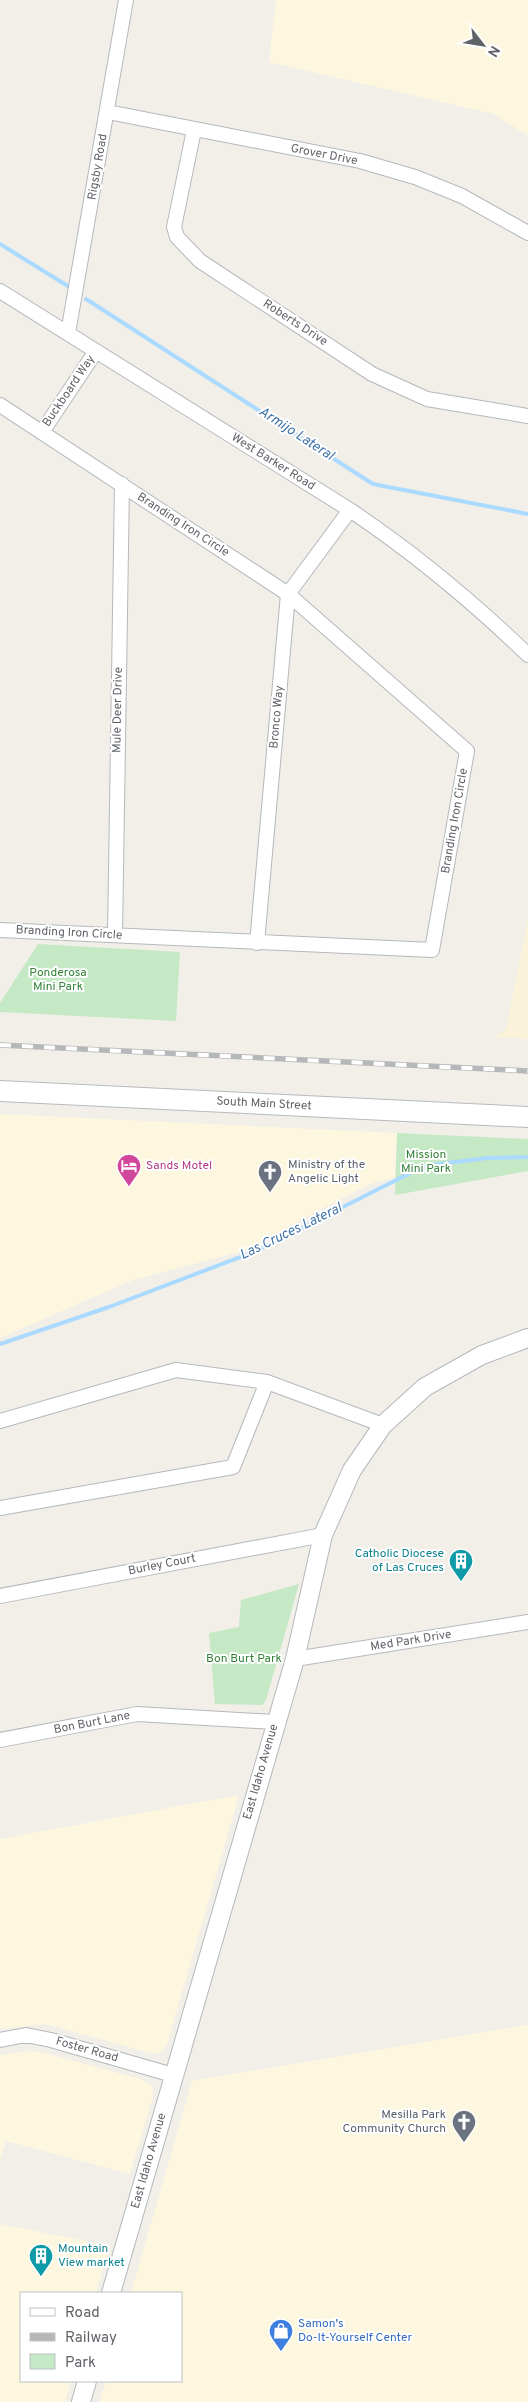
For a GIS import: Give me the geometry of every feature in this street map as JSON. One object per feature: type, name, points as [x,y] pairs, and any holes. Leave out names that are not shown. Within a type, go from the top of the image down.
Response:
[{"type":"main road","name":"South Main Street","points":[[0,1091],[528,1117]]},
{"type":"street","name":"Rigsby Road","points":[[68,333],[126,0]]},
{"type":"street","name":"Grover Drive","points":[[108,112],[360,161],[415,177],[462,196],[528,233]]},
{"type":"street","name":"Roberts Drive","points":[[194,130],[174,227],[177,237],[200,261],[372,374],[427,399],[528,416]]},
{"type":"street","name":"West Barker Road","points":[[0,291],[350,510],[401,544],[447,581],[528,655]]},
{"type":"street","name":"Buckboard Way","points":[[42,432],[96,351]]},
{"type":"street","name":"Branding Iron Circle","points":[[0,405],[288,594],[467,751],[432,950],[0,930]]},
{"type":"street","name":"Mule Deer Drive","points":[[115,935],[122,484]]},
{"type":"street","points":[[288,594],[350,510]]},
{"type":"street","name":"Bronco Way","points":[[257,943],[288,594]]},
{"type":"street","name":"East Idaho Avenue","points":[[111,2292],[275,1722],[295,1659],[323,1535],[352,1470],[383,1424],[425,1388],[482,1355],[528,1338]]},
{"type":"street","points":[[0,1420],[176,1370],[267,1382],[383,1424]]},
{"type":"street","points":[[0,1508],[233,1467],[267,1382]]},
{"type":"street","name":"Burley Court","points":[[0,1596],[323,1535]]},
{"type":"street","name":"Med Park Drive","points":[[295,1659],[528,1622]]},
{"type":"street","name":"Bon Burt Lane","points":[[0,1740],[137,1714],[275,1722]]},
{"type":"street","name":"Foster Road","points":[[0,2040],[26,2035],[51,2040],[173,2075]]},
{"type":"street","points":[[81,2402],[87,2382]]},
{"type":"shaded area","points":[[276,0],[528,0],[528,136],[494,114],[269,62]]},
{"type":"shaded area","points":[[0,1114],[397,1133],[395,1177],[373,1183],[344,1197],[243,1251],[133,1280],[0,1338]]},
{"type":"shaded area","points":[[239,1795],[167,2044],[162,2052],[154,2054],[46,2024],[0,2029],[0,1839]]},
{"type":"shaded area","points":[[528,2025],[528,2402],[100,2402],[106,2382],[182,2382],[182,2292],[131,2292],[192,2081]]},
{"type":"shaded area","points":[[31,2051],[41,2052],[143,2080],[150,2084],[153,2096],[130,2174],[6,2141],[0,2160],[0,2055]]},
{"type":"shaded area","points":[[0,2224],[110,2246],[96,2292],[20,2292],[20,2382],[71,2382],[65,2402],[0,2402]]},
{"type":"green space","name":"Ponderosa Mini Park","points":[[38,944],[180,952],[176,1021],[0,1012],[0,1003]]},
{"type":"green space","name":"Mission Mini Park","points":[[397,1133],[528,1139],[528,1171],[395,1195]]},
{"type":"green space","name":"Bon Burt Park","points":[[299,1584],[266,1700],[262,1705],[215,1704],[209,1633],[239,1627],[241,1600]]},
{"type":"sand","points":[[528,919],[528,1039],[494,1037],[506,1029]]},
{"type":"waterway","name":"Armijo Lateral","points":[[0,244],[71,288]]},
{"type":"waterway","name":"Armijo Lateral","points":[[86,299],[373,484],[528,514]]},
{"type":"waterway","name":"Las Cruces Lateral","points":[[0,1344],[109,1307],[256,1251],[424,1166],[487,1158],[528,1157]]},
{"type":"railway","points":[[0,1045],[528,1071]]},
{"type":"place","name":"Sands Motel","points":[[129,1187]]},
{"type":"place","name":"Ministry of the Angelic Light","points":[[270,1193]]},
{"type":"place","name":"Catholic Diocese of Las Cruces","points":[[461,1582]]},
{"type":"place","name":"Mesilla Park Community Church","points":[[464,2143]]},
{"type":"place","name":"Mountain View market","points":[[41,2277]]},
{"type":"place","name":"Samon's Do-It-Yourself Center","points":[[281,2352]]}]
